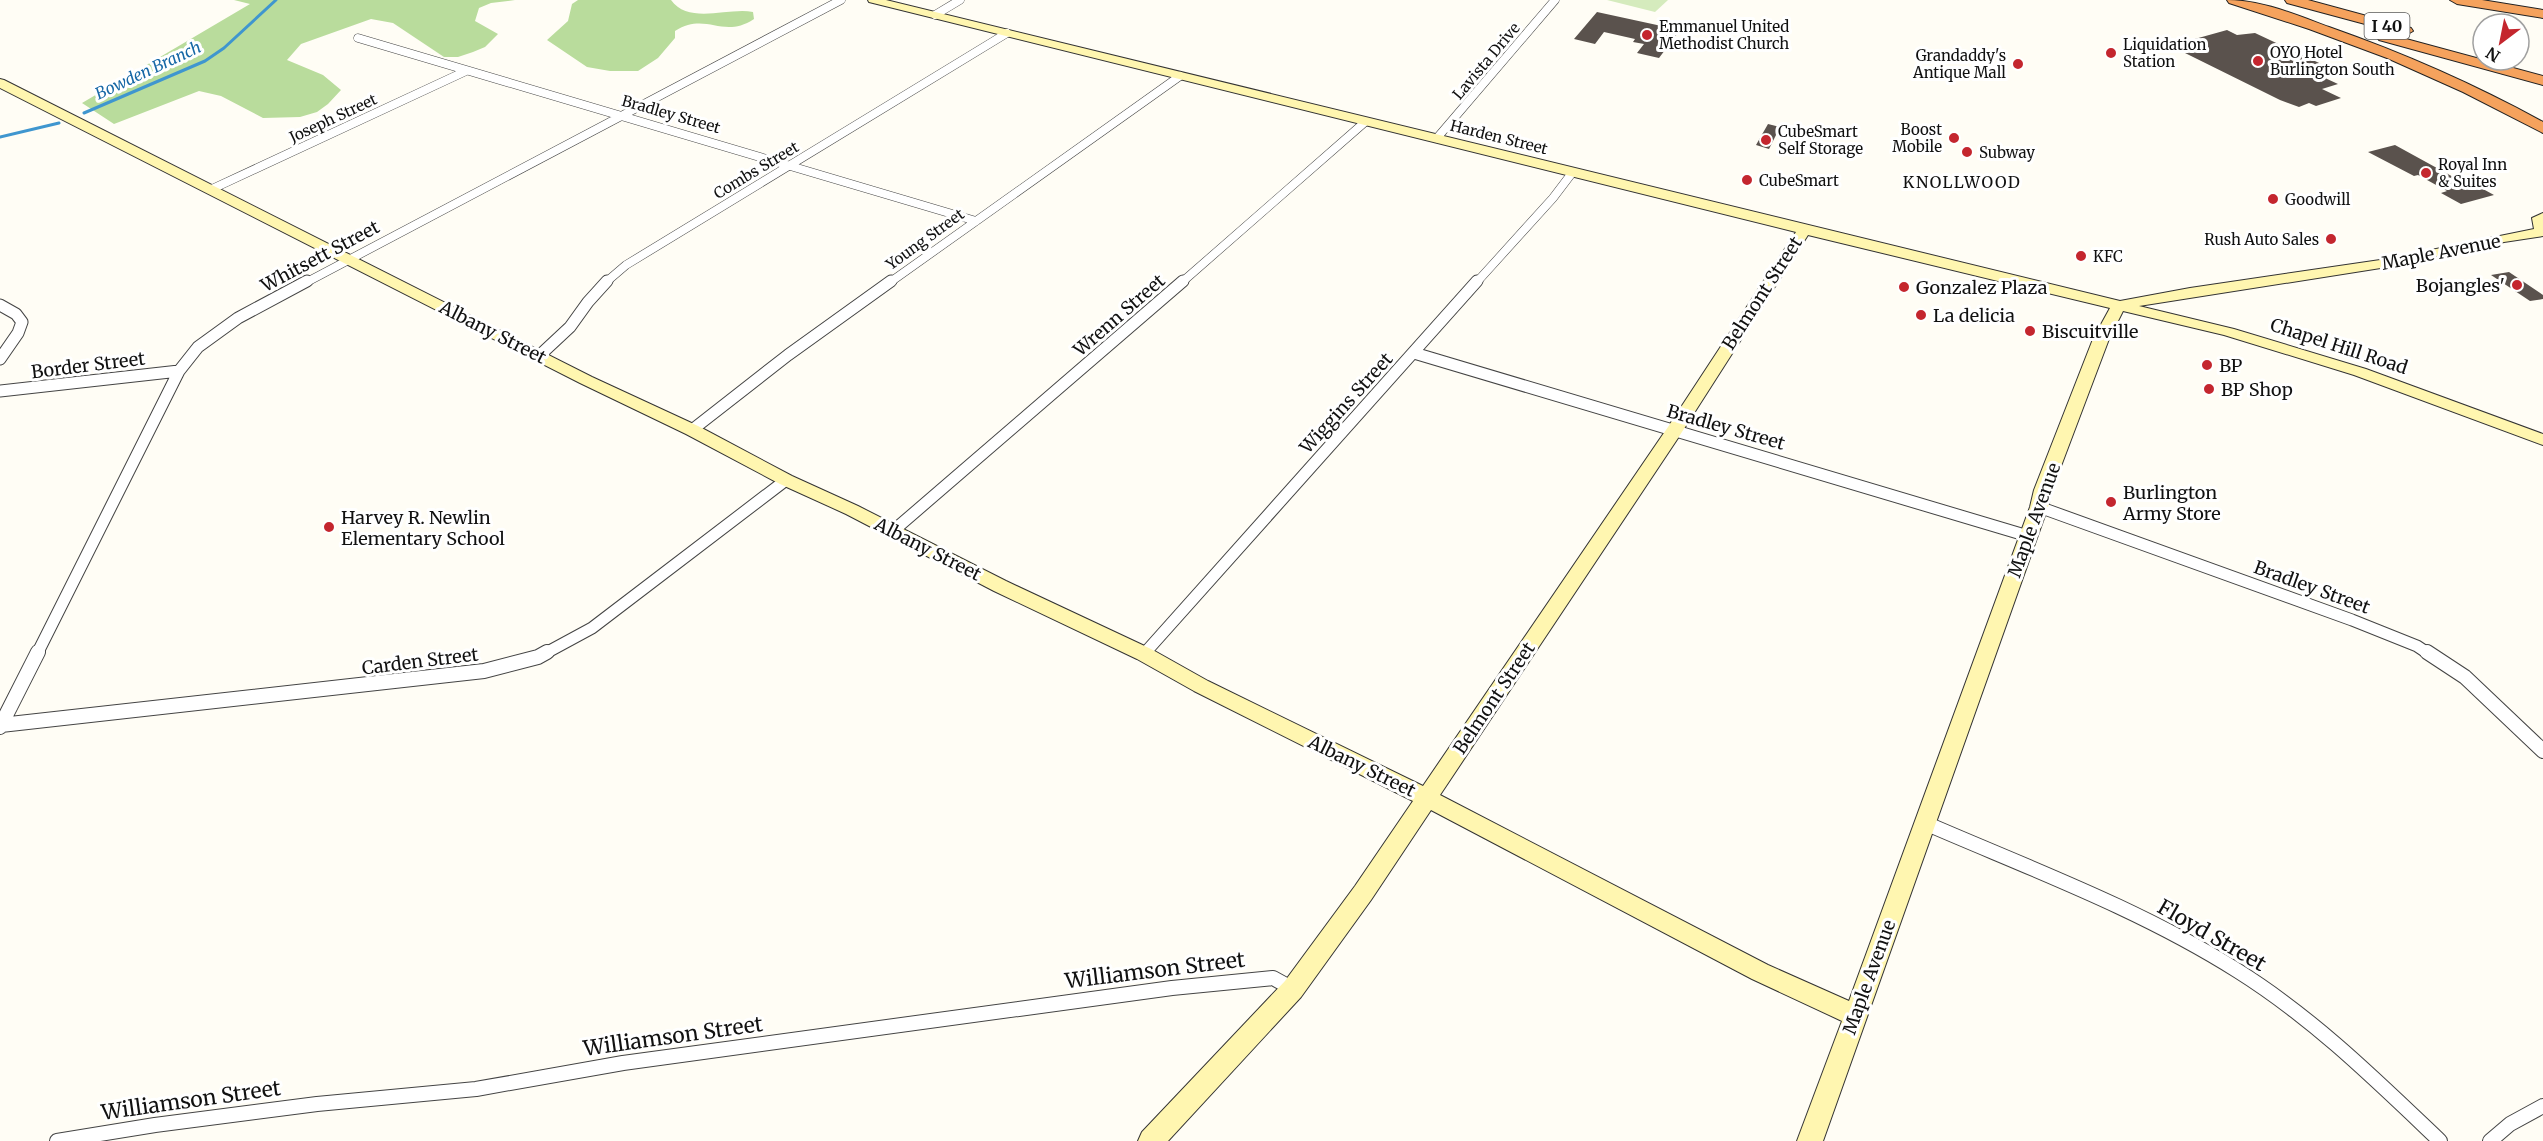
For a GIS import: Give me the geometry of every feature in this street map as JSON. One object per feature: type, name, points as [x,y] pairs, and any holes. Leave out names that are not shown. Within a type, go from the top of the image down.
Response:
[{"type":"highway","points":[[2234,0],[2330,30],[2409,61],[2467,87],[2543,128]]},
{"type":"highway","name":"I 40","points":[[2247,0],[2543,81]]},
{"type":"highway","name":"I 40","points":[[2292,0],[2471,49]]},
{"type":"highway","points":[[2457,0],[2543,14]]},
{"type":"main road","name":"Harden Street","points":[[873,0],[2118,306]]},
{"type":"main road","name":"Albany Street","points":[[0,83],[540,356],[692,430],[786,480],[1144,654],[1201,686],[1427,798],[1760,972],[1855,1016]]},
{"type":"main road","name":"Maple Avenue","points":[[1810,1141],[2039,507],[2043,490],[2101,339],[2118,306],[2181,293],[2388,263],[2542,232],[2539,218],[2543,217]]},
{"type":"main road","name":"Belmont Street","points":[[1151,1141],[1293,989],[1363,893],[1674,431],[1804,230]]},
{"type":"main road","name":"Chapel Hill Road","points":[[2118,306],[2229,332],[2298,352],[2423,394],[2543,440]]},
{"type":"street","name":"Whitsett Street","points":[[0,726],[179,370],[198,347],[221,329],[349,259],[841,0]]},
{"type":"street","points":[[935,15],[960,0]]},
{"type":"street","name":"Lavista Drive","points":[[1437,138],[1555,0]]},
{"type":"street","name":"Combs Street","points":[[540,356],[570,327],[603,285],[626,265],[1007,33]]},
{"type":"street","name":"Bradley Street","points":[[358,38],[975,220]]},
{"type":"street","name":"Joseph Street","points":[[212,189],[466,71]]},
{"type":"street","name":"Young Street","points":[[692,430],[788,355],[1180,76]]},
{"type":"street","name":"Wrenn Street","points":[[893,531],[1322,162],[1365,122]]},
{"type":"street","name":"Wiggins Street","points":[[1144,654],[1353,418],[1553,198],[1572,173]]},
{"type":"street","points":[[0,305],[16,314],[22,322],[18,333],[0,359]]},
{"type":"street","name":"Bradley Street","points":[[1414,353],[2028,536]]},
{"type":"street","name":"Border Street","points":[[0,392],[179,370]]},
{"type":"street","name":"Carden Street","points":[[0,726],[484,672],[511,665],[563,645],[592,628],[786,480]]},
{"type":"street","name":"Bradley Street","points":[[2039,507],[2352,620],[2417,646],[2464,677],[2543,751]]},
{"type":"street","name":"Floyd Street","points":[[1925,823],[2145,920],[2239,972],[2332,1041],[2440,1141]]},
{"type":"street","name":"Williamson Street","points":[[57,1141],[155,1125],[317,1104],[476,1089],[622,1063],[1172,988],[1273,978],[1293,989]]},
{"type":"street","points":[[2490,1141],[2510,1124],[2543,1106]]},
{"type":"green space","points":[[234,0],[515,0],[491,3],[479,8],[475,21],[498,34],[485,47],[458,57],[444,57],[393,23],[371,19],[301,44],[287,60],[323,75],[341,90],[317,112],[300,117],[263,118],[221,96],[199,91],[114,124],[82,103],[250,4]]},
{"type":"green space","points":[[578,0],[671,0],[688,12],[709,14],[753,12],[754,19],[733,27],[706,24],[686,26],[675,31],[675,38],[658,58],[638,71],[610,71],[587,67],[547,40],[568,21],[572,4]]},
{"type":"green space","points":[[1607,0],[1668,0],[1655,12]]},
{"type":"building","name":"Emmanuel United Methodist Church","points":[[1597,12],[1680,30],[1659,58],[1637,53],[1644,44],[1633,42],[1635,39],[1604,32],[1595,44],[1574,39]]},
{"type":"building","name":"OYO Hotel Burlington South","points":[[2227,30],[2237,35],[2255,33],[2332,69],[2322,72],[2330,76],[2325,78],[2338,84],[2322,89],[2341,98],[2316,106],[2309,103],[2299,107],[2280,100],[2185,53],[2188,52],[2185,50],[2194,47],[2184,42]]},
{"type":"building","name":"CubeSmart Self Storage","points":[[1768,124],[1780,127],[1769,149],[1756,145]]},
{"type":"building","name":"Royal Inn & Suites","points":[[2395,145],[2466,184],[2472,183],[2494,195],[2461,204],[2441,193],[2447,191],[2368,152]]},
{"type":"building","name":"Bojangles'","points":[[2509,272],[2543,295],[2543,299],[2530,301],[2491,275]]},
{"type":"waterway","name":"Bowden Branch","points":[[84,113],[205,61],[224,48],[276,0]]},
{"type":"waterway","name":"Bowden Branch","points":[[0,137],[59,123]]},
{"type":"place","name":"Emmanuel United Methodist Church","points":[[1647,35]]},
{"type":"place","name":"Liquidation Station","points":[[2111,53]]},
{"type":"place","name":"OYO Hotel Burlington South","points":[[2258,61]]},
{"type":"place","name":"Grandaddy's Antique Mall","points":[[2018,64]]},
{"type":"place","name":"Boost Mobile","points":[[1954,138]]},
{"type":"place","name":"CubeSmart Self Storage","points":[[1766,140]]},
{"type":"place","name":"Subway","points":[[1967,152]]},
{"type":"place","name":"Royal Inn & Suites","points":[[2426,173]]},
{"type":"place","name":"CubeSmart","points":[[1747,180]]},
{"type":"place","name":"Goodwill","points":[[2273,199]]},
{"type":"place","name":"Rush Auto Sales","points":[[2331,239]]},
{"type":"place","name":"KFC","points":[[2081,256]]},
{"type":"place","name":"Bojangles'","points":[[2517,285]]},
{"type":"place","name":"Gonzalez Plaza","points":[[1904,287]]},
{"type":"place","name":"La delicia","points":[[1921,315]]},
{"type":"place","name":"Biscuitville","points":[[2030,331]]},
{"type":"place","name":"BP","points":[[2207,365]]},
{"type":"place","name":"BP Shop","points":[[2209,389]]},
{"type":"place","name":"Burlington Army Store","points":[[2111,502]]},
{"type":"place","name":"Harvey R. Newlin Elementary School","points":[[329,527]]},
{"type":"district","name":"KNOLLWOOD","points":[[1962,182]]}]
